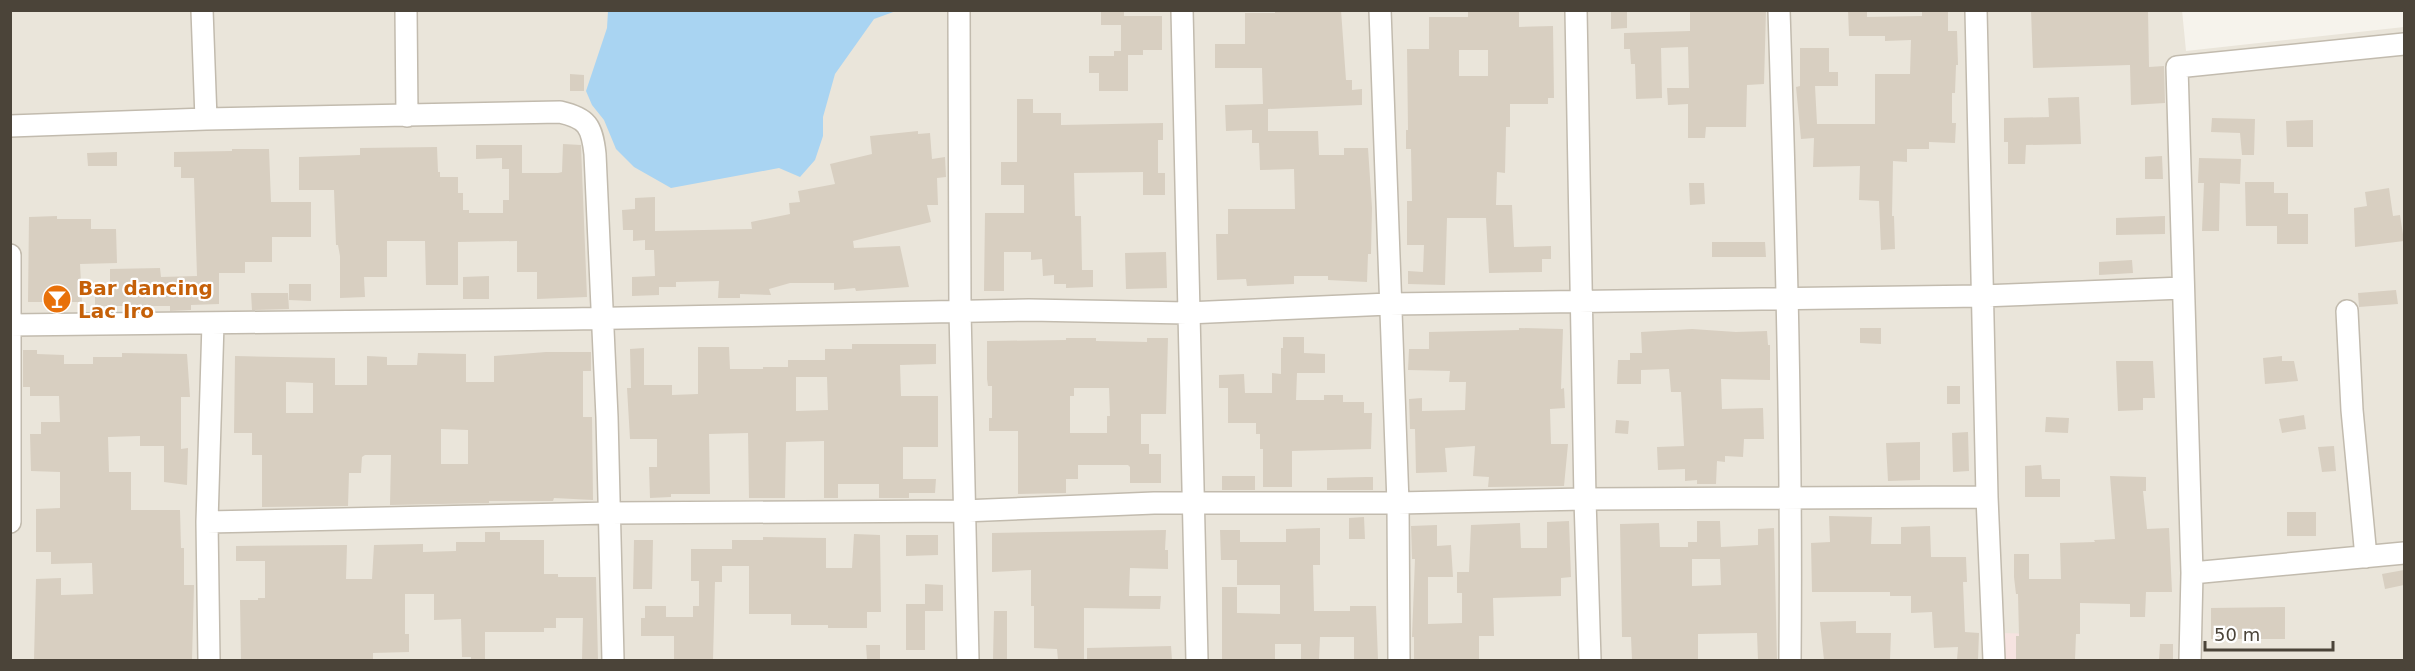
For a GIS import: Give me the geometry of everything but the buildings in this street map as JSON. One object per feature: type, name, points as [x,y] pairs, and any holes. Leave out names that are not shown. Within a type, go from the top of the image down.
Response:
[{"type":"street","points":[[202,10],[206,118]]},
{"type":"street","points":[[406,10],[407,116]]},
{"type":"street","points":[[959,10],[960,311],[968,660]]},
{"type":"street","points":[[1182,10],[1187,314],[1197,660]]},
{"type":"street","points":[[1380,10],[1398,503],[1399,660]]},
{"type":"street","points":[[1576,10],[1590,660]]},
{"type":"street","points":[[1779,10],[1788,297],[1791,497],[1790,660]]},
{"type":"street","points":[[1976,10],[1987,496],[1994,660]]},
{"type":"street","points":[[2190,660],[2192,573],[2177,67],[2404,44]]},
{"type":"street","points":[[10,126],[206,118],[560,112],[579,117],[593,134],[602,319],[613,660]]},
{"type":"street","points":[[10,255],[10,522]]},
{"type":"street","points":[[11,325],[602,319],[960,311],[1187,314],[1389,304],[1982,296],[2183,288]]},
{"type":"street","points":[[2347,311],[2352,410],[2366,557]]},
{"type":"street","points":[[209,660],[207,522],[213,322]]},
{"type":"street","points":[[207,522],[609,513],[963,511],[1192,503],[1398,503],[1987,496]]},
{"type":"street","points":[[2192,573],[2404,553]]},
{"type":"shaded area","points":[[2182,10],[2186,51],[2404,27],[2404,660],[11,660],[10,11]]},
{"type":"shaded area","points":[[2003,633],[2037,634],[2037,660],[2003,660]]},
{"type":"water","points":[[608,10],[896,11],[874,19],[835,74],[823,117],[823,136],[815,160],[800,177],[779,168],[671,188],[634,167],[616,149],[604,120],[592,105],[586,91],[607,28]]},
{"type":"place","name":"Bar dancing Lac Iro","points":[[57,299]]}]
